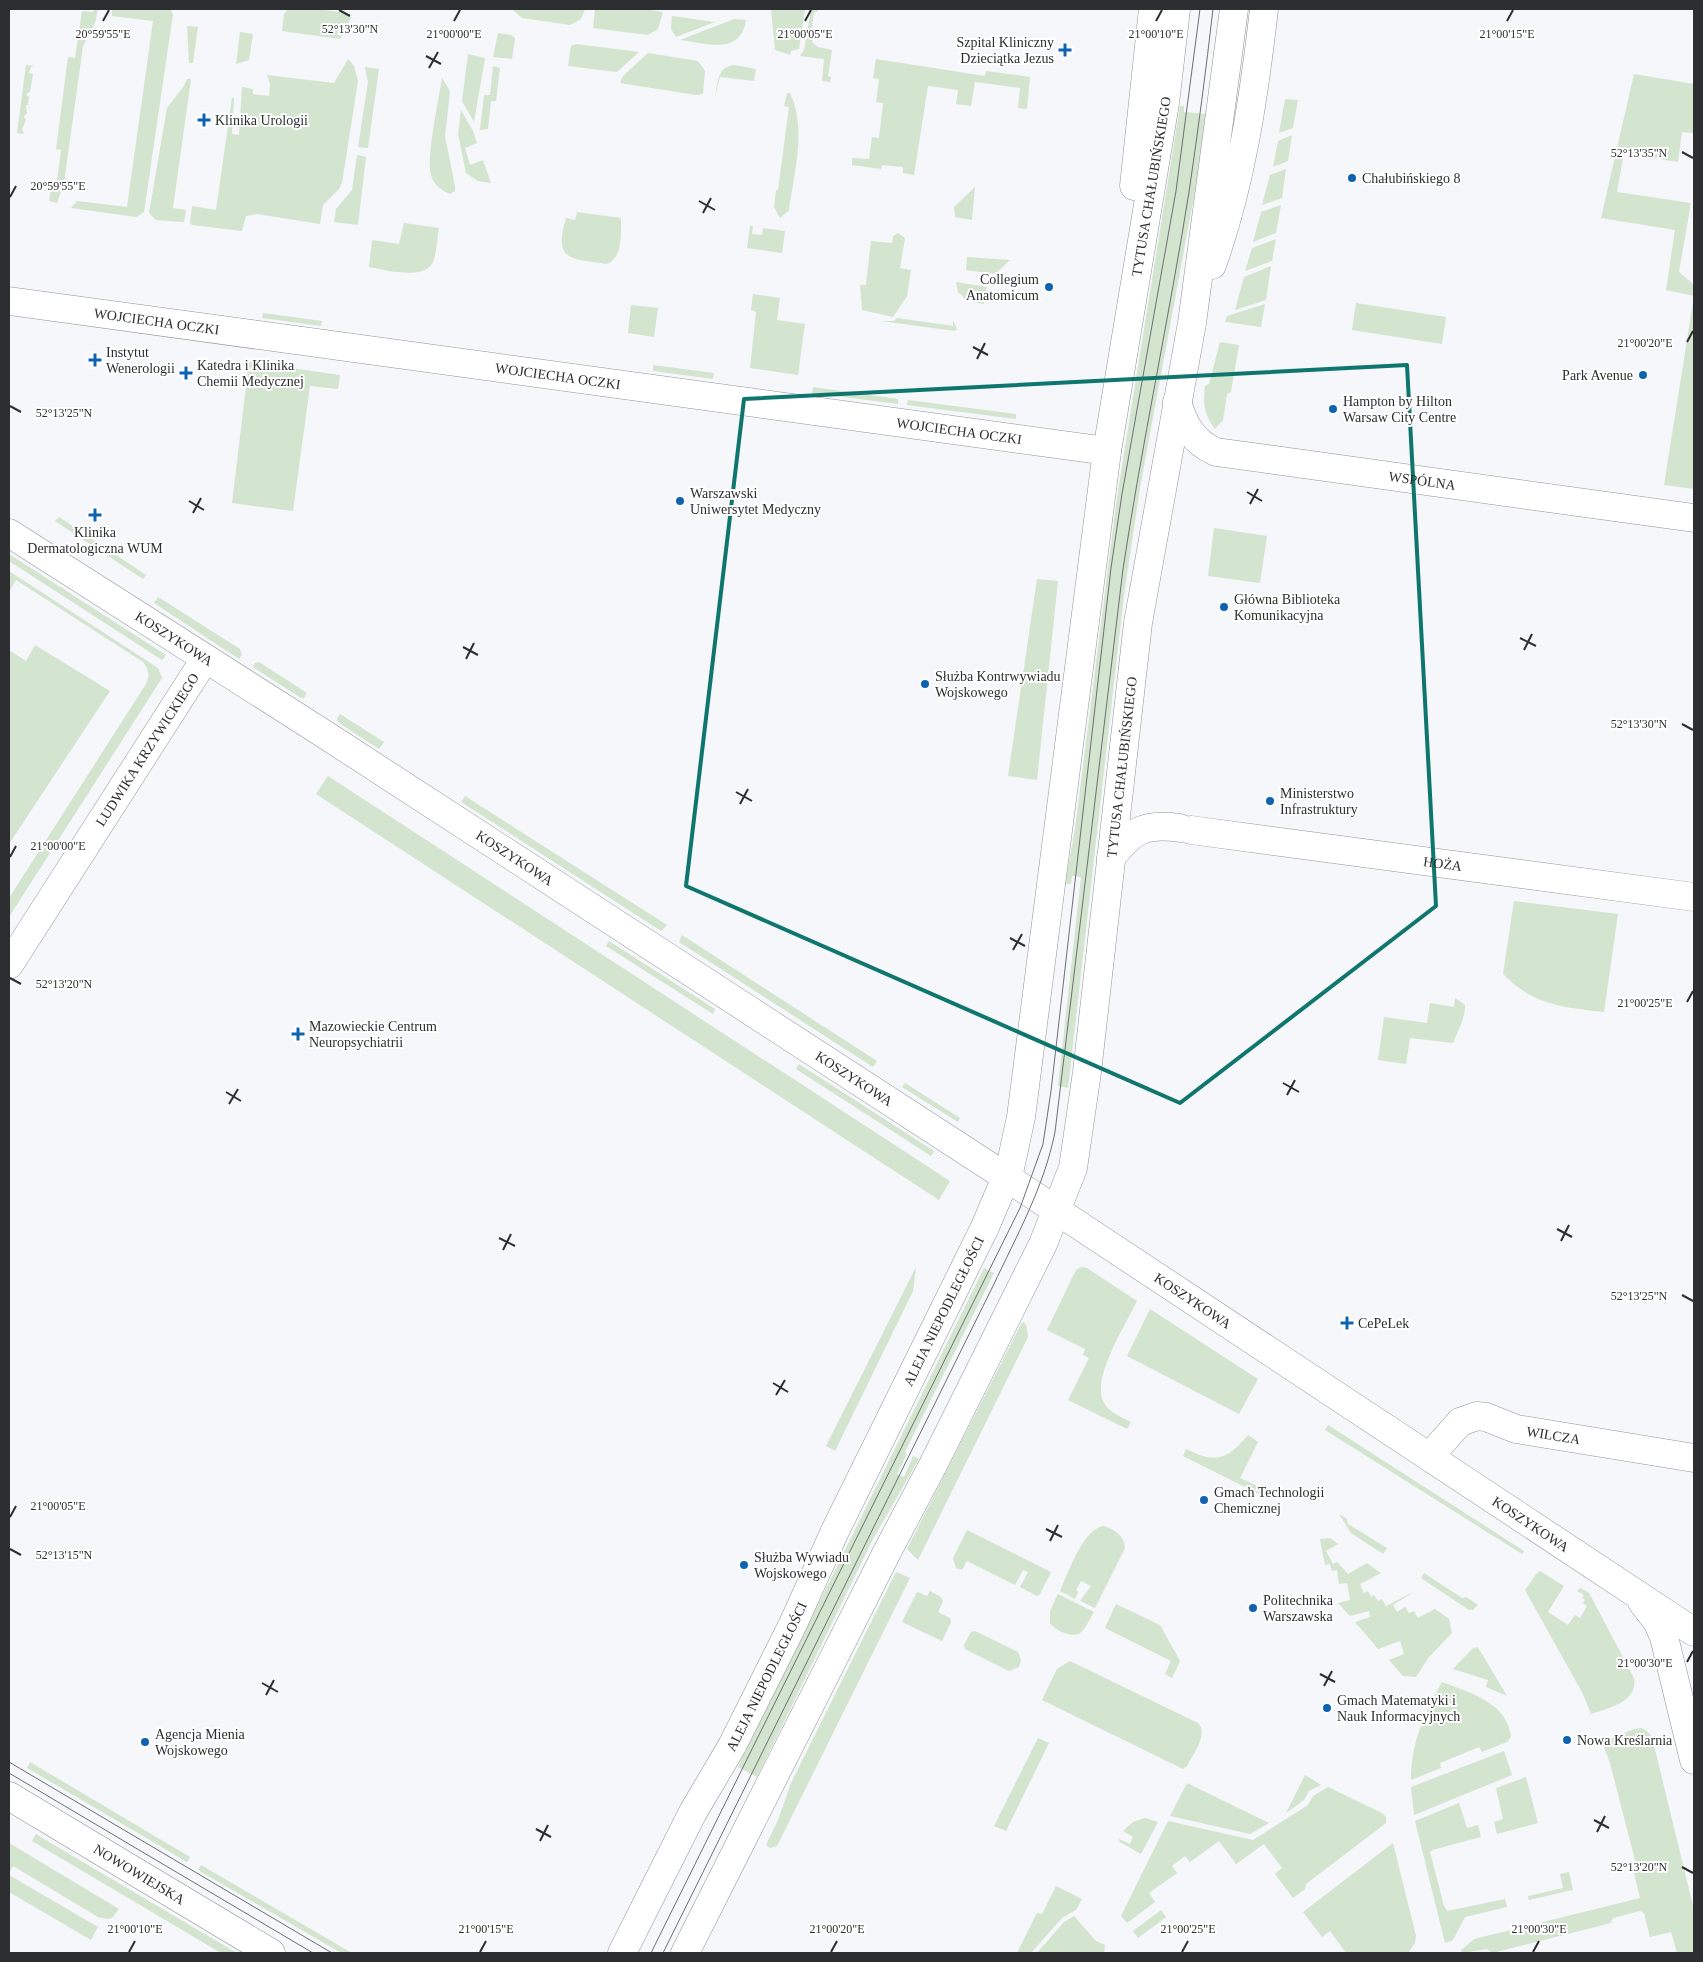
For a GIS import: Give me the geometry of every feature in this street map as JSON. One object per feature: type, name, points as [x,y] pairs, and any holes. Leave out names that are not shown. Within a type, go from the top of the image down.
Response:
[{"type":"street","name":"TYTUSA CHAŁUBIŃSKIEGO","points":[[1120,365],[1141,106],[1152,9]]},
{"type":"street","name":"TYTUSA CHAŁUBIŃSKIEGO","points":[[1006,1177],[1015,1149],[1021,1117],[1107,450],[1165,103],[1176,9]]},
{"type":"street","name":"TYTUSA CHAŁUBIŃSKIEGO","points":[[1058,1211],[1073,1168],[1078,1142],[1138,623],[1176,402],[1192,323],[1234,9]]},
{"type":"street","name":"TYTUSA CHAŁUBIŃSKIEGO","points":[[1192,323],[1229,218],[1248,134],[1264,9]]},
{"type":"street","name":"WOJCIECHA OCZKI","points":[[9,301],[1107,450]]},
{"type":"street","name":"WSPÓLNA","points":[[1176,402],[1191,434],[1207,448],[1216,452],[1694,518]]},
{"type":"street","name":"KOSZYKOWA","points":[[9,533],[1006,1177],[1694,1632]]},
{"type":"street","name":"LUDWIKA KRZYWICKIEGO","points":[[9,965],[205,659]]},
{"type":"street","name":"HOŻA","points":[[1111,858],[1123,842],[1140,829],[1158,825],[1694,897]]},
{"type":"street","name":"ALEJA NIEPODLEGŁOŚCI","points":[[622,1953],[688,1820],[737,1738],[793,1624],[835,1531],[985,1227],[1006,1177]]},
{"type":"street","points":[[685,1953],[887,1552],[937,1457],[1058,1211]]},
{"type":"street","name":"WILCZA","points":[[1429,1457],[1460,1422],[1469,1417],[1481,1416],[1516,1430],[1694,1458]]},
{"type":"street","points":[[1627,1587],[1657,1621],[1664,1637],[1694,1760]]},
{"type":"street","name":"NOWOWIEJSKA","points":[[9,1796],[271,1953]]},
{"type":"highlighted area","points":[[1407,365],[1436,906],[1180,1103],[686,886],[744,399]]},
{"type":"green space","points":[[94,9],[98,9],[95,23],[83,46],[64,183],[57,203],[49,201],[52,181],[57,181],[61,150],[56,149],[68,57],[75,58],[82,11],[93,12]]},
{"type":"green space","points":[[112,9],[170,9],[173,14],[144,212],[136,217],[71,208],[77,201],[127,207],[153,21],[112,16]]},
{"type":"green space","points":[[288,9],[317,9],[347,13],[351,18],[340,39],[282,31],[284,14]]},
{"type":"green space","points":[[512,9],[585,9],[581,19],[570,25],[522,18]]},
{"type":"green space","points":[[595,9],[642,9],[663,12],[658,29],[648,35],[593,28]]},
{"type":"green space","points":[[771,9],[805,9],[799,49],[791,51],[790,55],[775,50]]},
{"type":"green space","points":[[818,9],[817,12],[814,12],[811,34],[814,35],[812,42],[818,47],[832,50],[828,76],[831,77],[830,82],[822,81],[824,59],[800,56],[804,50],[811,10]]},
{"type":"green space","points":[[672,16],[715,22],[676,37],[671,29]]},
{"type":"green space","points":[[734,19],[746,20],[743,31],[737,39],[730,43],[720,45],[680,40]]},
{"type":"green space","points":[[187,26],[198,27],[193,63],[189,63]]},
{"type":"green space","points":[[240,32],[253,34],[249,60],[236,64]]},
{"type":"green space","points":[[498,33],[511,35],[515,38],[512,59],[493,57]]},
{"type":"green space","points":[[576,44],[639,52],[617,72],[568,66],[571,46]]},
{"type":"green space","points":[[648,53],[698,61],[705,71],[703,94],[696,95],[620,83],[623,76]]},
{"type":"green space","points":[[468,54],[485,58],[474,122],[462,101]]},
{"type":"green space","points":[[348,59],[354,66],[358,81],[342,183],[339,189],[323,205],[320,224],[257,214],[246,216],[242,231],[192,225],[190,223],[192,206],[216,210],[232,98],[234,98],[232,134],[239,135],[242,87],[253,89],[253,94],[269,96],[270,84],[267,75],[334,83]]},
{"type":"green space","points":[[876,59],[985,76],[986,71],[1030,77],[1027,109],[1018,108],[1020,88],[975,82],[971,106],[956,104],[958,90],[928,86],[914,175],[903,173],[903,167],[882,165],[881,169],[852,165],[852,158],[869,159],[872,137],[879,138],[883,103],[876,102],[879,79],[873,78]]},
{"type":"green space","points":[[26,65],[34,66],[31,67],[29,73],[33,74],[30,92],[27,93],[29,97],[28,105],[26,105],[27,114],[25,114],[24,118],[26,119],[22,130],[24,134],[17,133]]},
{"type":"green space","points":[[734,65],[756,69],[754,81],[720,77],[715,97],[721,72],[728,66]]},
{"type":"green space","points":[[493,66],[500,68],[496,101],[491,101],[488,129],[480,130],[484,95],[490,95]]},
{"type":"green space","points":[[365,67],[379,69],[368,148],[358,147],[368,82]]},
{"type":"green space","points":[[1634,74],[1694,84],[1694,133],[1682,132],[1678,162],[1624,153],[1617,192],[1691,203],[1679,272],[1694,285],[1694,296],[1666,290],[1675,230],[1601,218]]},
{"type":"green space","points":[[442,78],[450,91],[445,136],[455,191],[450,194],[441,189],[432,179],[430,167],[431,142]]},
{"type":"green space","points":[[187,79],[191,79],[173,208],[186,210],[184,222],[156,220],[149,213],[167,108],[184,86]]},
{"type":"green space","points":[[787,93],[790,93],[798,122],[798,151],[789,210],[780,218],[774,207],[789,107],[784,106]]},
{"type":"green space","points":[[1285,99],[1298,100],[1293,128],[1279,133]]},
{"type":"green space","points":[[1180,106],[1184,106],[1184,112],[1205,114],[1206,109],[1210,110],[1140,488],[1124,595],[1068,1088],[1058,1086],[1081,877],[1072,876],[1071,884],[1065,884],[1075,829],[1117,497]]},
{"type":"green space","points":[[461,110],[473,131],[477,143],[465,148],[470,165],[483,160],[491,183],[478,181],[466,173],[458,134]]},
{"type":"green space","points":[[1292,135],[1288,161],[1273,167],[1278,141]]},
{"type":"green space","points":[[357,155],[366,157],[358,225],[334,222],[336,209],[352,190]]},
{"type":"green space","points":[[1286,169],[1282,198],[1262,205],[1270,175]]},
{"type":"green space","points":[[975,187],[972,220],[955,217],[954,207]]},
{"type":"green space","points":[[1281,205],[1276,233],[1253,242],[1261,212]]},
{"type":"green space","points":[[577,212],[621,218],[620,245],[616,257],[612,261],[606,264],[583,260],[568,255],[564,250],[562,243],[566,218],[575,220]]},
{"type":"green space","points":[[404,223],[439,228],[435,255],[430,266],[424,270],[405,273],[369,267],[372,240],[399,244]]},
{"type":"green space","points":[[750,226],[753,226],[752,234],[762,235],[763,228],[785,231],[782,253],[747,248]]},
{"type":"green space","points":[[898,233],[905,238],[900,268],[911,270],[907,296],[893,317],[862,310],[860,285],[866,285],[871,241],[892,243],[893,236]]},
{"type":"green space","points":[[1276,239],[1272,261],[1245,271],[1252,248]]},
{"type":"green space","points":[[967,257],[1010,260],[995,274],[966,270]]},
{"type":"green space","points":[[1271,266],[1266,300],[1235,310],[1244,277]]},
{"type":"green space","points":[[956,282],[987,287],[984,304],[965,300],[958,293]]},
{"type":"green space","points":[[753,294],[780,298],[777,320],[805,324],[798,375],[750,368],[756,312],[751,310]]},
{"type":"green space","points":[[1694,296],[1694,489],[1664,485]]},
{"type":"green space","points":[[1356,303],[1446,317],[1442,344],[1352,330]]},
{"type":"green space","points":[[1265,304],[1261,327],[1225,322],[1227,316]]},
{"type":"green space","points":[[631,305],[658,308],[654,337],[628,333]]},
{"type":"green space","points":[[263,313],[322,321],[321,326],[262,318]]},
{"type":"green space","points":[[897,318],[953,326],[953,320],[957,329],[955,331],[881,321],[894,321]]},
{"type":"green space","points":[[1220,342],[1239,345],[1231,392],[1227,394],[1223,420],[1215,429],[1206,414],[1204,392],[1205,386],[1209,384]]},
{"type":"green space","points":[[249,362],[340,375],[338,389],[310,386],[293,511],[232,503]]},
{"type":"green space","points":[[653,365],[714,373],[713,379],[653,371]]},
{"type":"green space","points":[[813,387],[898,399],[898,404],[812,393]]},
{"type":"green space","points":[[908,400],[1016,414],[1016,419],[907,405]]},
{"type":"green space","points":[[59,517],[146,575],[143,579],[55,521]]},
{"type":"green space","points":[[1214,528],[1267,536],[1260,583],[1208,576]]},
{"type":"green space","points":[[9,554],[166,655],[162,660],[9,561]]},
{"type":"green space","points":[[9,571],[158,668],[162,678],[9,917],[9,898],[146,684],[148,670],[143,662],[16,580],[9,592]]},
{"type":"green space","points":[[1037,579],[1058,581],[1037,780],[1008,776]]},
{"type":"green space","points":[[158,597],[240,649],[242,655],[239,659],[154,603]]},
{"type":"green space","points":[[35,645],[110,691],[9,844],[9,650],[26,661]]},
{"type":"green space","points":[[259,662],[307,693],[304,698],[301,698],[253,667],[255,663]]},
{"type":"green space","points":[[340,714],[384,742],[379,749],[339,723],[337,719]]},
{"type":"green space","points":[[328,776],[950,1181],[939,1200],[316,794]]},
{"type":"green space","points":[[465,796],[667,925],[661,931],[461,802]]},
{"type":"green space","points":[[1514,901],[1618,914],[1604,1012],[1562,1006],[1538,999],[1526,993],[1503,974]]},
{"type":"green space","points":[[682,935],[877,1061],[873,1067],[679,942]]},
{"type":"green space","points":[[609,941],[715,1009],[713,1014],[606,946]]},
{"type":"green space","points":[[1455,998],[1465,1005],[1465,1010],[1463,1020],[1453,1043],[1410,1038],[1406,1064],[1378,1060],[1384,1017],[1427,1023],[1430,1003],[1454,1007]]},
{"type":"green space","points":[[799,1064],[934,1151],[931,1156],[796,1069]]},
{"type":"green space","points":[[905,1083],[960,1118],[958,1122],[902,1087]]},
{"type":"green space","points":[[916,1267],[913,1291],[835,1451],[826,1446]]},
{"type":"green space","points":[[1081,1267],[1087,1268],[1137,1301],[1112,1351],[1102,1378],[1101,1391],[1103,1401],[1115,1414],[1131,1422],[1127,1429],[1068,1400],[1089,1358],[1083,1355],[1085,1349],[1047,1330],[1076,1270]]},
{"type":"green space","points":[[984,1268],[994,1273],[905,1452],[907,1454],[897,1474],[904,1477],[913,1456],[919,1459],[873,1539],[757,1777],[738,1767]]},
{"type":"green space","points":[[1150,1309],[1258,1379],[1239,1414],[1127,1356]]},
{"type":"green space","points":[[1022,1322],[1026,1324],[1028,1337],[918,1560],[907,1549]]},
{"type":"green space","points":[[1328,1425],[1524,1551],[1522,1554],[1325,1430]]},
{"type":"green space","points":[[1248,1435],[1258,1442],[1240,1478],[1264,1489],[1261,1495],[1183,1456],[1186,1449],[1205,1457],[1220,1457],[1234,1450]]},
{"type":"green space","points":[[1339,1514],[1347,1519],[1348,1524],[1387,1548],[1383,1554],[1351,1533]]},
{"type":"green space","points":[[1104,1526],[1118,1534],[1123,1540],[1125,1548],[1095,1608],[1080,1601],[1091,1586],[1081,1581],[1076,1590],[1078,1592],[1075,1599],[1060,1591],[1083,1543],[1096,1529]]},
{"type":"green space","points":[[967,1530],[1051,1572],[1040,1594],[1037,1596],[1020,1587],[1028,1572],[1023,1570],[1015,1585],[967,1561],[962,1570],[956,1568],[953,1558]]},
{"type":"green space","points":[[1330,1538],[1338,1544],[1326,1551],[1333,1564],[1337,1562],[1348,1574],[1367,1563],[1381,1573],[1360,1584],[1364,1593],[1368,1591],[1371,1597],[1374,1595],[1378,1601],[1382,1599],[1386,1606],[1412,1593],[1393,1605],[1397,1612],[1405,1607],[1409,1613],[1414,1611],[1418,1618],[1435,1609],[1449,1619],[1452,1633],[1429,1657],[1416,1677],[1403,1676],[1389,1660],[1404,1654],[1400,1641],[1378,1649],[1355,1622],[1370,1617],[1369,1611],[1350,1616],[1338,1603],[1350,1600],[1347,1583],[1339,1584],[1337,1570],[1332,1571],[1330,1564],[1325,1565],[1320,1539]]},
{"type":"green space","points":[[1540,1571],[1564,1586],[1548,1612],[1568,1625],[1575,1615],[1580,1618],[1587,1606],[1583,1603],[1585,1600],[1582,1598],[1584,1595],[1577,1591],[1580,1588],[1589,1593],[1634,1678],[1632,1693],[1621,1703],[1591,1714],[1583,1694],[1525,1590]]},
{"type":"green space","points":[[896,1572],[910,1578],[777,1846],[770,1848],[766,1845],[778,1820],[791,1783]]},
{"type":"green space","points":[[1424,1573],[1462,1598],[1466,1597],[1478,1605],[1473,1610],[1469,1610],[1421,1578]]},
{"type":"green space","points":[[930,1591],[941,1597],[943,1601],[938,1612],[950,1618],[951,1622],[942,1641],[902,1622],[917,1592],[927,1596]]},
{"type":"green space","points":[[1058,1594],[1094,1612],[1085,1628],[1079,1634],[1063,1633],[1050,1623],[1050,1611]]},
{"type":"green space","points":[[1116,1604],[1160,1625],[1180,1661],[1172,1678],[1165,1674],[1171,1661],[1105,1628]]},
{"type":"green space","points":[[975,1631],[1018,1652],[1021,1660],[1019,1667],[1009,1671],[965,1649],[964,1645],[971,1632]]},
{"type":"green space","points":[[1477,1647],[1507,1696],[1486,1687],[1488,1680],[1453,1669],[1472,1649]]},
{"type":"green space","points":[[1070,1661],[1198,1723],[1202,1733],[1201,1738],[1187,1766],[1183,1769],[1042,1700],[1057,1669]]},
{"type":"green space","points":[[1442,1682],[1475,1695],[1495,1707],[1508,1725],[1511,1737],[1507,1742],[1482,1752],[1479,1747],[1440,1763],[1441,1768],[1411,1780],[1416,1741]]},
{"type":"green space","points":[[1642,1728],[1652,1737],[1694,1910],[1694,1953],[1677,1953],[1671,1932],[1650,1937],[1644,1913],[1640,1911],[1613,1918],[1611,1923],[1492,1953],[1487,1949],[1462,1953],[1461,1950],[1474,1939],[1640,1898],[1632,1865],[1636,1864],[1610,1763],[1602,1742],[1634,1729]]},
{"type":"green space","points":[[1038,1738],[1049,1743],[1006,1831],[994,1826]]},
{"type":"green space","points":[[1504,1751],[1512,1775],[1414,1815],[1411,1787]]},
{"type":"green space","points":[[30,1762],[190,1857],[187,1862],[27,1768]]},
{"type":"green space","points":[[1305,1775],[1321,1785],[1309,1791],[1304,1800],[1286,1813]]},
{"type":"green space","points":[[1526,1777],[1538,1823],[1497,1834],[1494,1822],[1503,1819],[1496,1788]]},
{"type":"green space","points":[[1187,1783],[1269,1823],[1250,1834],[1170,1816]]},
{"type":"green space","points":[[1328,1787],[1382,1813],[1386,1817],[1386,1823],[1306,1884],[1305,1889],[1293,1898],[1275,1874],[1282,1868],[1264,1844],[1236,1864],[1219,1841],[1190,1862],[1185,1856],[1172,1866],[1177,1873],[1149,1893],[1155,1902],[1127,1923],[1121,1916],[1168,1821],[1253,1840],[1308,1805],[1313,1796]]},
{"type":"green space","points":[[1459,1803],[1467,1828],[1478,1825],[1481,1837],[1430,1852],[1444,1906],[1447,1911],[1505,1899],[1507,1907],[1465,1917],[1453,1940],[1445,1943],[1415,1821]]},
{"type":"green space","points":[[1145,1818],[1158,1822],[1141,1854],[1120,1842],[1119,1839],[1130,1844],[1133,1837],[1123,1831],[1133,1822]]},
{"type":"green space","points":[[36,1834],[237,1953],[221,1953],[32,1841]]},
{"type":"green space","points":[[9,1843],[119,1909],[112,1918],[98,1917],[13,1866],[9,1873]]},
{"type":"green space","points":[[1393,1843],[1416,1936],[1415,1943],[1408,1953],[1346,1953],[1330,1931],[1322,1937],[1303,1912]]},
{"type":"green space","points":[[201,1865],[352,1953],[341,1953],[198,1870]]},
{"type":"green space","points":[[1569,1872],[1573,1890],[1529,1900],[1528,1896],[1563,1888],[1560,1874]]},
{"type":"green space","points":[[9,1875],[98,1927],[91,1940],[9,1892]]},
{"type":"green space","points":[[1056,1886],[1082,1899],[1076,1910],[1062,1918],[1031,1953],[1017,1953],[1037,1913],[1042,1914]]},
{"type":"green space","points":[[1161,1910],[1166,1917],[1138,1938],[1133,1931]]},
{"type":"green space","points":[[1074,1916],[1096,1941],[1105,1945],[1104,1953],[1037,1953],[1064,1922]]},
{"type":"tram line","points":[[651,1953],[1020,1208],[1043,1144],[1051,1091],[1111,568],[1122,494],[1176,191],[1200,9]]},
{"type":"tram line","points":[[663,1953],[993,1286],[1029,1210],[1050,1152],[1055,1132],[1123,569],[1189,192],[1213,9]]},
{"type":"tram line","points":[[9,1762],[332,1953]]},
{"type":"tram line","points":[[9,1773],[313,1953]]},
{"type":"place","name":"Szpital Kliniczny Dzieciątka Jezus","points":[[1065,50]]},
{"type":"place","name":"Klinika Urologii","points":[[204,120]]},
{"type":"place","name":"Chałubińskiego 8","points":[[1352,178]]},
{"type":"place","name":"Collegium Anatomicum","points":[[1049,287]]},
{"type":"place","name":"Instytut Wenerologii","points":[[95,360]]},
{"type":"place","name":"Katedra i Klinika Chemii Medycznej","points":[[186,373]]},
{"type":"place","name":"Park Avenue","points":[[1643,375]]},
{"type":"place","name":"Hampton by Hilton Warsaw City Centre","points":[[1333,409]]},
{"type":"place","name":"Warszawski Uniwersytet Medyczny","points":[[680,501]]},
{"type":"place","name":"Klinika Dermatologiczna WUM","points":[[95,515]]},
{"type":"place","name":"Główna Biblioteka Komunikacyjna","points":[[1224,607]]},
{"type":"place","name":"Służba Kontrwywiadu Wojskowego","points":[[925,684]]},
{"type":"place","name":"Ministerstwo Infrastruktury","points":[[1270,801]]},
{"type":"place","name":"Mazowieckie Centrum Neuropsychiatrii","points":[[298,1034]]},
{"type":"place","name":"CePeLek","points":[[1347,1323]]},
{"type":"place","name":"Gmach Technologii Chemicznej","points":[[1204,1500]]},
{"type":"place","name":"Służba Wywiadu Wojskowego","points":[[744,1565]]},
{"type":"place","name":"Politechnika Warszawska","points":[[1253,1608]]},
{"type":"place","name":"Gmach Matematyki i Nauk Informacyjnych","points":[[1327,1708]]},
{"type":"place","name":"Nowa Kreślarnia","points":[[1567,1740]]},
{"type":"place","name":"Agencja Mienia Wojskowego","points":[[145,1742]]}]
